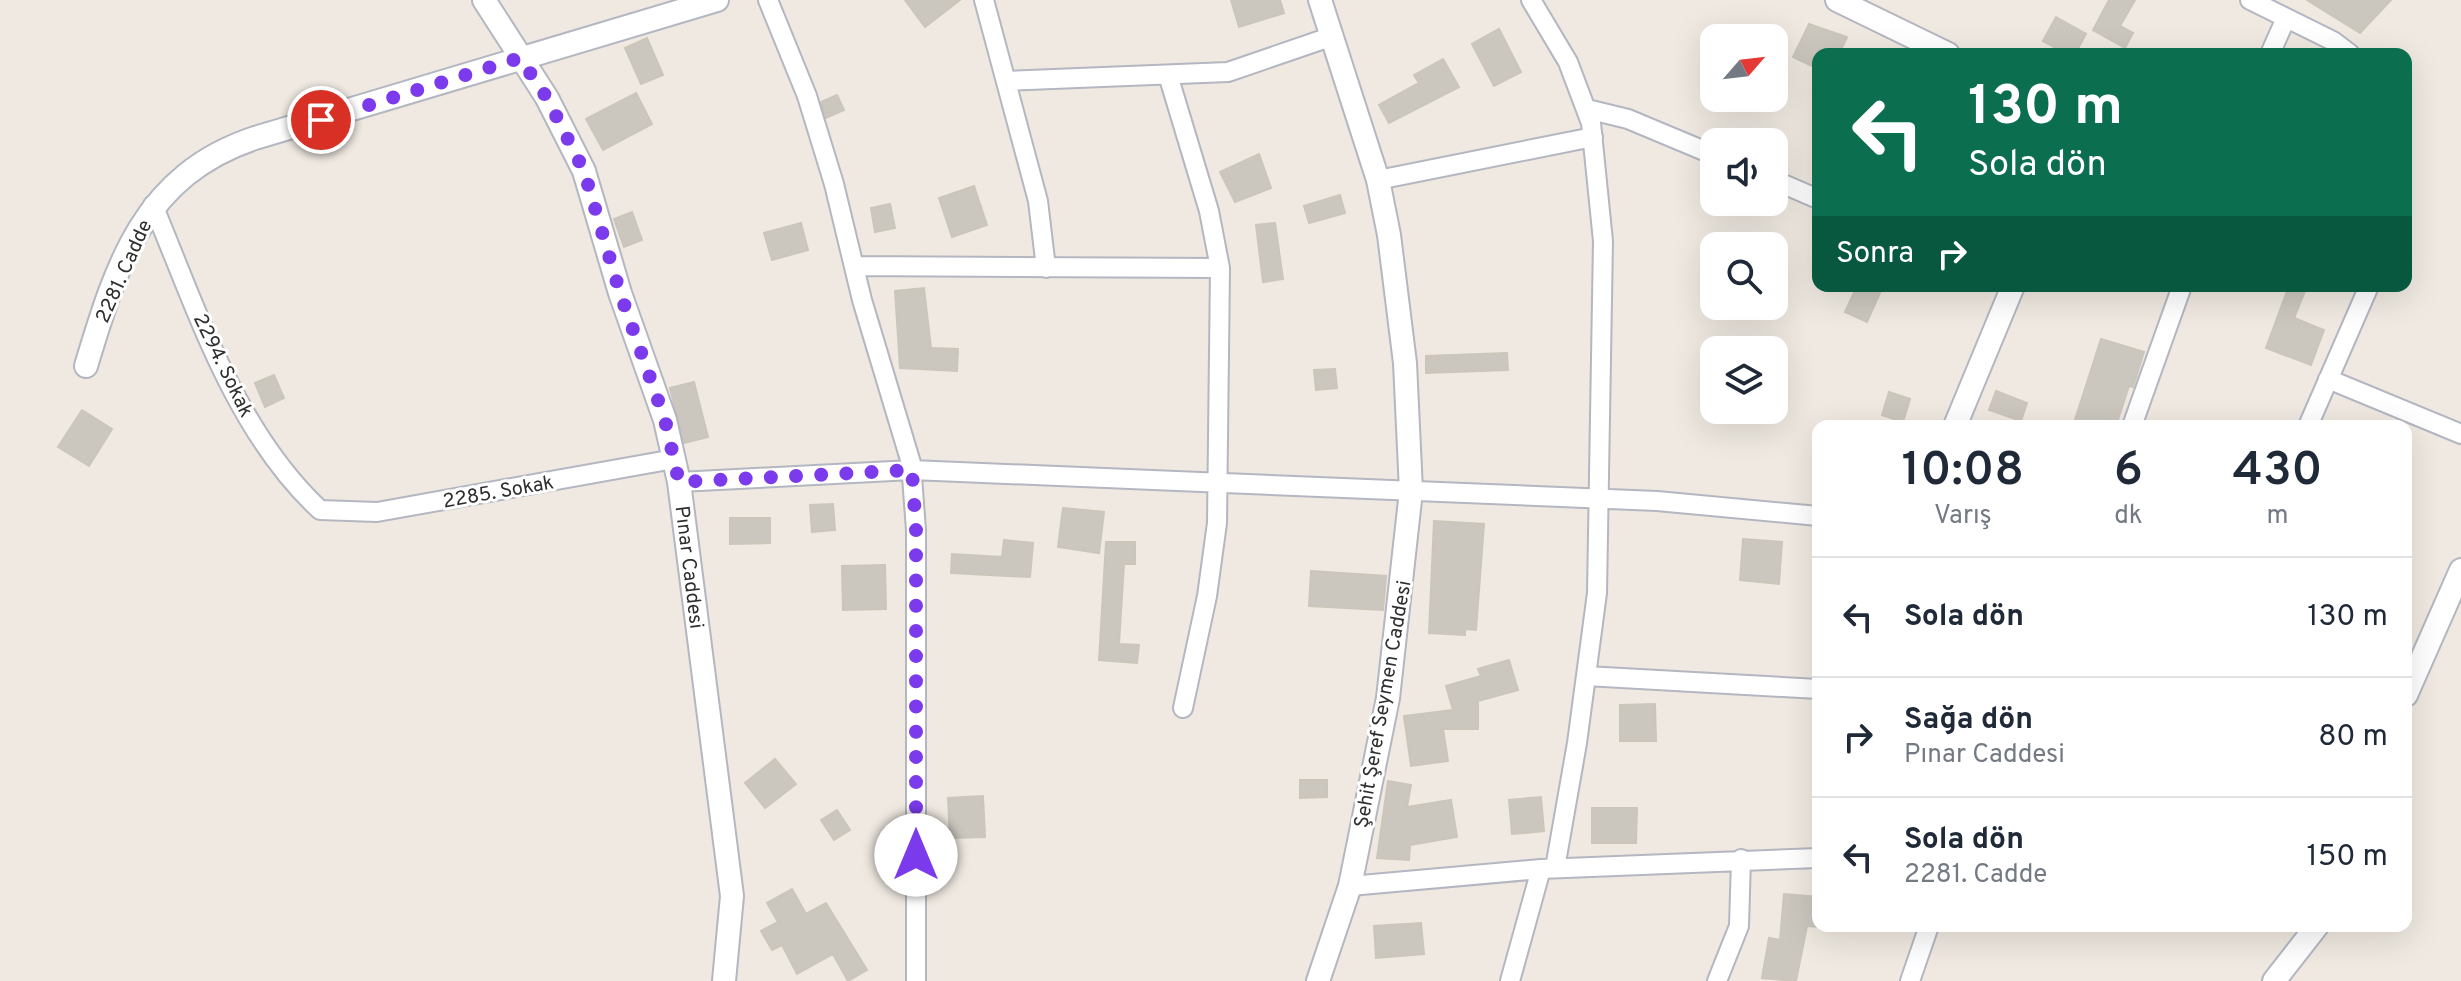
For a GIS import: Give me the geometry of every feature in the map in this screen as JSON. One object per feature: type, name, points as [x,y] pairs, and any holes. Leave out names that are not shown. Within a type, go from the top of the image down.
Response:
[{"type":"street","name":"Pınar Caddesi","points":[[484,0],[560,121],[584,171],[620,293],[665,420],[679,482],[732,896],[724,981]]},
{"type":"street","name":"2281. Cadde","points":[[86,366],[114,280],[137,228],[153,205],[189,171],[229,146],[717,0]]},
{"type":"street","points":[[768,0],[818,128],[912,470],[916,530],[916,981]]},
{"type":"street","points":[[984,0],[1038,201],[1046,268]]},
{"type":"street","name":"Şehit Şeref Seymen Caddesi","points":[[1318,981],[1350,886],[1388,698],[1411,491],[1399,298],[1378,180],[1320,0]]},
{"type":"street","points":[[1510,981],[1548,868],[1586,676],[1597,593],[1600,498],[1603,241],[1593,137],[1587,109],[1568,62],[1531,0]]},
{"type":"street","points":[[2250,0],[2342,48]]},
{"type":"street","points":[[1845,2],[1936,48]]},
{"type":"street","points":[[2273,48],[2286,18]]},
{"type":"street","points":[[1006,81],[1228,72],[1330,37]]},
{"type":"street","points":[[1168,75],[1209,211],[1220,268],[1219,484],[1207,596],[1183,708]]},
{"type":"street","points":[[1587,109],[1628,119],[1700,149]]},
{"type":"street","points":[[1378,180],[1593,137]]},
{"type":"street","points":[[1788,186],[1812,196]]},
{"type":"street","name":"2294. Sokak","points":[[153,205],[233,388],[284,469],[320,510]]},
{"type":"street","points":[[854,266],[1220,268]]},
{"type":"street","points":[[1957,420],[2008,292]]},
{"type":"street","points":[[2134,420],[2180,292]]},
{"type":"street","points":[[2311,420],[2366,292]]},
{"type":"street","points":[[2328,379],[2461,434]]},
{"type":"street","name":"2285. Sokak","points":[[320,510],[391,510],[674,459]]},
{"type":"street","points":[[679,482],[912,470],[1600,498],[1812,516]]},
{"type":"street","points":[[2412,681],[2461,570]]},
{"type":"street","points":[[1586,676],[1812,689]]},
{"type":"street","points":[[1350,886],[1548,868],[1812,858]]},
{"type":"street","points":[[1717,981],[1739,926],[1741,859]]},
{"type":"street","points":[[1910,981],[1927,932]]},
{"type":"street","points":[[2274,981],[2312,932]]},
{"type":"building","points":[[905,0],[960,0],[925,27]]},
{"type":"building","points":[[1231,0],[1280,0],[1284,13],[1239,27]]},
{"type":"building","points":[[2109,0],[2135,0],[2120,26],[2133,33],[2125,48],[2093,30]]},
{"type":"building","points":[[2307,0],[2391,0],[2360,33]]},
{"type":"building","points":[[2056,17],[2086,34],[2078,48],[2056,48],[2043,41]]},
{"type":"building","points":[[1809,24],[1847,37],[1842,48],[1812,48],[1812,66],[1793,57]]},
{"type":"building","points":[[1499,29],[1521,72],[1494,86],[1472,44]]},
{"type":"building","points":[[647,38],[663,75],[641,84],[625,48]]},
{"type":"building","points":[[1443,59],[1459,87],[1389,123],[1379,105],[1419,83],[1414,75]]},
{"type":"building","points":[[636,93],[652,124],[603,150],[586,119]]},
{"type":"building","points":[[837,95],[844,110],[826,118],[821,102]]},
{"type":"building","points":[[1259,154],[1271,188],[1235,202],[1220,172]]},
{"type":"building","points":[[974,186],[987,225],[952,237],[939,198]]},
{"type":"building","points":[[1340,195],[1345,213],[1309,223],[1304,206]]},
{"type":"building","points":[[890,204],[895,228],[875,232],[871,208]]},
{"type":"building","points":[[632,212],[642,240],[624,247],[614,219]]},
{"type":"building","points":[[801,223],[808,250],[772,260],[764,233]]},
{"type":"building","points":[[1275,223],[1283,279],[1263,282],[1256,225]]},
{"type":"building","points":[[924,288],[931,348],[958,349],[957,371],[900,368],[895,291]]},
{"type":"building","points":[[1854,292],[1880,292],[1867,322],[1845,312]]},
{"type":"building","points":[[2287,292],[2305,292],[2294,318],[2324,330],[2311,365],[2266,348]]},
{"type":"building","points":[[2101,339],[2144,352],[2118,420],[2075,420]]},
{"type":"building","points":[[1507,353],[1508,370],[1426,373],[1426,356]]},
{"type":"building","points":[[1335,369],[1337,388],[1316,390],[1314,370]]},
{"type":"building","points":[[274,375],[284,398],[265,407],[255,383]]},
{"type":"building","points":[[694,382],[708,437],[684,443],[670,388]]},
{"type":"building","points":[[1996,391],[2027,403],[2021,420],[1989,410]]},
{"type":"building","points":[[1889,392],[1910,399],[1904,420],[1882,415]]},
{"type":"building","points":[[82,410],[112,429],[89,466],[58,447]]},
{"type":"building","points":[[833,504],[835,530],[812,532],[810,505]]},
{"type":"building","points":[[1063,508],[1104,512],[1099,553],[1058,547]]},
{"type":"building","points":[[730,518],[770,518],[770,543],[730,544]]},
{"type":"building","points":[[1434,521],[1484,524],[1476,630],[1465,629],[1465,635],[1429,633]]},
{"type":"building","points":[[1743,539],[1782,542],[1779,584],[1740,580]]},
{"type":"building","points":[[1004,540],[1033,543],[1030,577],[951,573],[952,554],[1002,557]]},
{"type":"building","points":[[1106,542],[1135,542],[1135,564],[1124,564],[1119,644],[1139,645],[1137,663],[1099,660]]},
{"type":"building","points":[[885,565],[886,609],[843,610],[842,566]]},
{"type":"building","points":[[1311,571],[1386,576],[1383,610],[1309,606]]},
{"type":"building","points":[[1509,660],[1518,690],[1478,701],[1478,729],[1443,729],[1448,761],[1411,766],[1404,716],[1453,710],[1446,686],[1481,676],[1478,669]]},
{"type":"building","points":[[1655,704],[1656,741],[1620,741],[1620,705]]},
{"type":"building","points":[[775,759],[796,784],[765,808],[745,783]]},
{"type":"building","points":[[1300,780],[1327,780],[1327,797],[1300,798]]},
{"type":"building","points":[[1388,781],[1411,785],[1407,807],[1451,800],[1457,837],[1410,845],[1409,860],[1377,858]]},
{"type":"building","points":[[983,796],[985,837],[950,838],[948,798]]},
{"type":"building","points":[[1541,797],[1544,831],[1512,834],[1509,800]]},
{"type":"building","points":[[1592,808],[1637,808],[1636,843],[1592,843]]},
{"type":"building","points":[[837,810],[850,830],[834,840],[821,820]]},
{"type":"building","points":[[792,889],[806,914],[826,903],[867,970],[848,981],[833,954],[797,974],[782,945],[772,950],[761,931],[778,922],[767,903]]},
{"type":"building","points":[[1784,894],[1812,896],[1812,926],[1807,926],[1796,981],[1762,978],[1769,938],[1780,940]]},
{"type":"building","points":[[1421,923],[1424,954],[1376,958],[1374,926]]},
{"type":"route","points":[[321,120],[520,58],[547,98],[584,171],[620,293],[665,420],[679,482],[912,470],[916,507],[916,855]]}]
